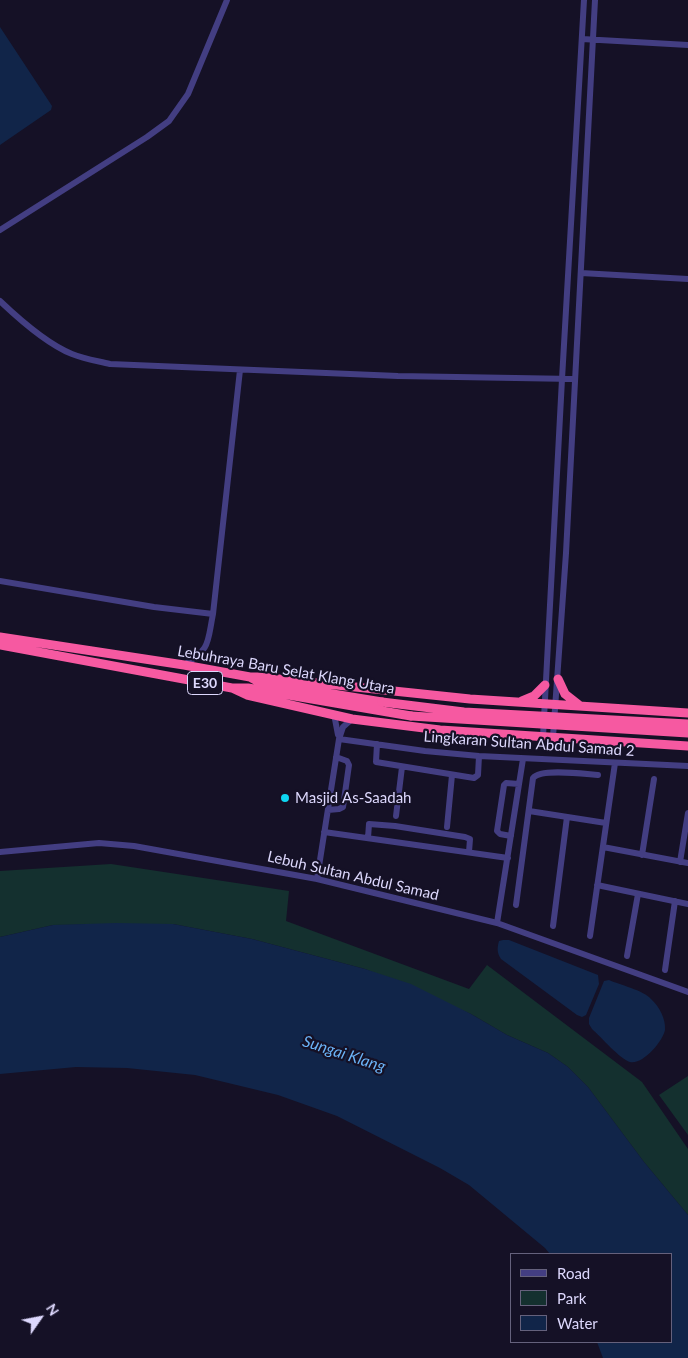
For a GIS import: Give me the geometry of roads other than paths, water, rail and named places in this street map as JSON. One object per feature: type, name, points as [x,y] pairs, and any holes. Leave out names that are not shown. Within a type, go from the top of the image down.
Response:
[{"type":"highway","name":"Lebuhraya Baru Selat Klang Utara","points":[[0,637],[184,665],[250,678],[259,682],[382,702],[464,712],[688,724]]},
{"type":"highway","name":"Lebuhraya Baru Selat Klang Utara","points":[[0,645],[232,688],[248,688],[411,716],[688,733]]},
{"type":"highway","points":[[250,678],[260,677],[460,698],[688,713]]},
{"type":"highway","points":[[558,679],[565,694],[579,705]]},
{"type":"highway","points":[[517,702],[534,696],[545,684]]},
{"type":"highway","points":[[232,688],[247,695],[352,719],[440,730],[688,746]]},
{"type":"street","points":[[0,230],[131,148],[169,121],[188,94],[227,0]]},
{"type":"street","points":[[543,737],[584,0]]},
{"type":"street","points":[[553,737],[569,488],[595,0]]},
{"type":"street","points":[[582,39],[688,45]]},
{"type":"street","points":[[577,115],[589,115]]},
{"type":"street","points":[[581,273],[688,279]]},
{"type":"street","points":[[0,301],[19,320],[72,354],[110,364],[398,376],[574,379]]},
{"type":"street","points":[[184,665],[203,652],[207,645],[213,614],[240,370]]},
{"type":"street","points":[[556,487],[569,488]]},
{"type":"street","points":[[0,580],[154,607],[213,614]]},
{"type":"street","points":[[317,879],[338,738],[334,714]]},
{"type":"street","points":[[338,738],[343,727],[352,719]]},
{"type":"street","name":"Lingkaran Sultan Abdul Samad 2","points":[[338,738],[425,751],[480,756],[688,766]]},
{"type":"street","points":[[377,744],[376,762],[474,778],[478,775],[480,756]]},
{"type":"street","points":[[328,810],[343,807],[349,765],[347,761],[336,757]]},
{"type":"street","points":[[497,923],[523,759]]},
{"type":"street","points":[[590,936],[615,763]]},
{"type":"street","points":[[396,816],[402,767]]},
{"type":"street","points":[[516,905],[533,778],[538,774],[547,772],[598,775]]},
{"type":"street","points":[[447,828],[452,775]]},
{"type":"street","points":[[642,854],[654,779]]},
{"type":"street","points":[[511,836],[500,834],[497,831],[504,785],[506,783],[519,784]]},
{"type":"street","points":[[529,811],[606,823]]},
{"type":"street","points":[[680,862],[688,813]]},
{"type":"street","points":[[553,926],[567,817]]},
{"type":"street","points":[[368,838],[369,824],[395,826],[470,838],[469,852]]},
{"type":"street","points":[[324,832],[508,858]]},
{"type":"street","name":"Lebuh Sultan Abdul Samad","points":[[0,852],[98,843],[134,846],[317,879],[497,923],[688,992]]},
{"type":"street","points":[[603,847],[688,864]]},
{"type":"street","points":[[597,885],[688,904]]},
{"type":"street","points":[[627,956],[638,894]]},
{"type":"street","points":[[666,970],[675,901]]},
{"type":"water","points":[[0,27],[52,106],[51,110],[0,145]]},
{"type":"water","name":"Sungai Klang","points":[[173,924],[252,939],[365,969],[411,984],[471,1014],[507,1035],[548,1053],[568,1067],[588,1087],[644,1162],[688,1215],[688,1358],[603,1358],[597,1343],[673,1343],[673,1253],[549,1253],[469,1185],[440,1168],[337,1116],[278,1095],[195,1075],[127,1068],[76,1067],[0,1074],[0,937],[53,925]]},
{"type":"water","points":[[509,940],[598,975],[599,984],[586,1015],[582,1017],[577,1015],[501,959],[498,953],[498,946],[499,941]]},
{"type":"water","points":[[609,980],[637,990],[647,996],[657,1005],[663,1017],[665,1030],[661,1040],[641,1060],[630,1062],[621,1057],[589,1024],[589,1018],[604,981]]},
{"type":"place","name":"Masjid As-Saadah","points":[[285,798]]}]
